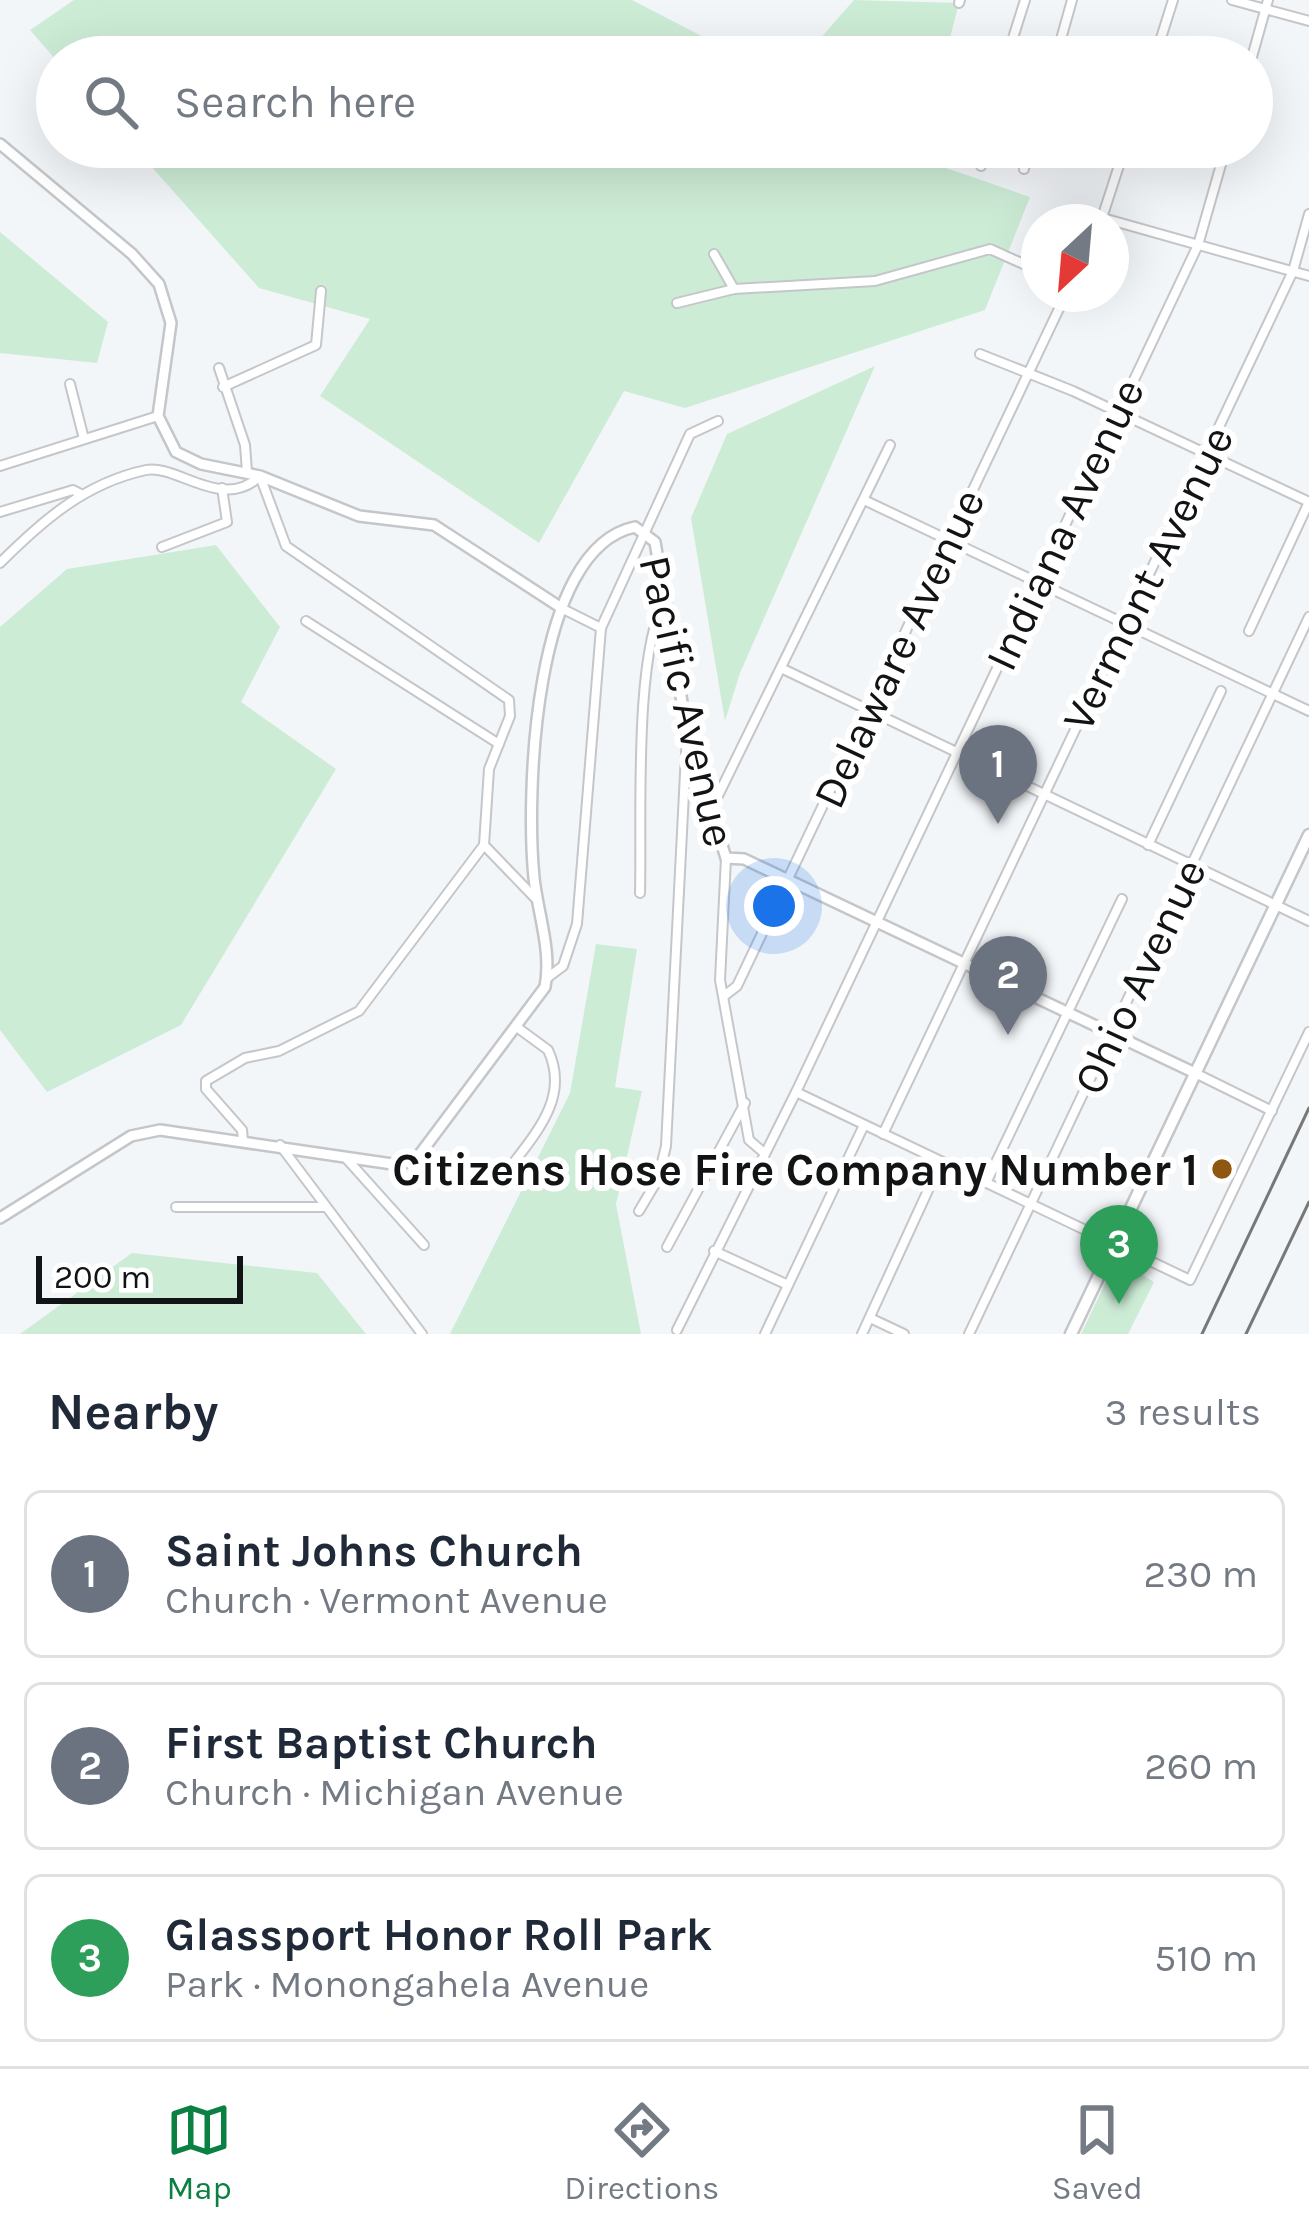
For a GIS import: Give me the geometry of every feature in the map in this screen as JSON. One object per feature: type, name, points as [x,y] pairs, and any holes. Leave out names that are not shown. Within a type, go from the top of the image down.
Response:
[{"type":"main road","points":[[1071,1334],[1309,835]]},
{"type":"street","points":[[1014,36],[1025,0]]},
{"type":"street","points":[[1062,36],[1072,0]]},
{"type":"street","points":[[1162,36],[1173,0]]},
{"type":"street","points":[[1232,0],[1267,4],[1309,21]]},
{"type":"street","points":[[1258,36],[1267,4]]},
{"type":"street","points":[[0,144],[132,254],[159,284],[172,322],[158,416],[167,443],[184,458],[260,476],[359,516],[434,525],[563,609],[601,628]]},
{"type":"street","points":[[1106,204],[1118,168]]},
{"type":"street","name":"Indiana Avenue","points":[[677,1330],[877,922],[1198,244],[1220,168]]},
{"type":"street","name":"Vermont Avenue","points":[[883,1134],[1121,625],[1293,272],[1309,214]]},
{"type":"street","points":[[1129,227],[1309,276]]},
{"type":"street","points":[[677,302],[734,289],[874,281],[991,249],[1021,263]]},
{"type":"street","points":[[714,254],[734,289]]},
{"type":"street","points":[[223,387],[316,345],[321,291]]},
{"type":"street","name":"Delaware Avenue","points":[[724,996],[737,986],[1058,312]]},
{"type":"street","points":[[980,354],[1030,372],[1309,502],[1249,631]]},
{"type":"street","points":[[219,368],[245,445],[247,472]]},
{"type":"street","points":[[70,384],[84,439]]},
{"type":"street","points":[[0,466],[158,416]]},
{"type":"street","points":[[0,1218],[131,1136],[160,1130],[399,1165],[417,1158],[518,1028],[547,978],[563,966],[577,924],[601,628],[690,434],[718,421]]},
{"type":"street","points":[[709,814],[890,445]]},
{"type":"street","points":[[0,563],[49,515],[82,495],[150,470],[222,488],[251,484],[260,476]]},
{"type":"street","points":[[243,1140],[242,1130],[206,1089],[206,1082],[245,1058],[279,1052],[359,1012],[484,845],[484,801],[512,709],[499,688],[286,546],[260,476]]},
{"type":"street","points":[[162,547],[227,522],[222,488]]},
{"type":"street","points":[[0,512],[73,490],[82,495]]},
{"type":"street","points":[[864,500],[1309,711]]},
{"type":"street","points":[[547,978],[531,822],[542,682],[563,609],[595,548],[622,530],[646,530]]},
{"type":"street","name":"Pacific Avenue","points":[[646,530],[655,542],[667,597],[687,732],[726,858],[724,996],[749,1140],[763,1152]]},
{"type":"street","points":[[640,893],[648,668],[654,628],[667,597]]},
{"type":"street","name":"Ohio Avenue","points":[[969,1334],[1309,617]]},
{"type":"street","points":[[306,621],[499,744]]},
{"type":"street","points":[[783,670],[1309,921]]},
{"type":"street","points":[[1148,845],[1221,691]]},
{"type":"street","points":[[639,1211],[658,1179],[666,1146],[687,732]]},
{"type":"street","points":[[484,845],[537,900]]},
{"type":"street","points":[[726,858],[743,859],[1272,1111]]},
{"type":"street","points":[[986,1183],[1122,899]]},
{"type":"street","points":[[505,1174],[544,1121],[557,1089],[548,1049],[518,1028]]},
{"type":"street","points":[[793,1093],[1190,1280],[1309,1032]]},
{"type":"street","points":[[740,1078],[751,1069]]},
{"type":"street","points":[[668,1247],[745,1103]]},
{"type":"street","points":[[765,1334],[864,1125]]},
{"type":"street","points":[[280,1145],[422,1334]]},
{"type":"street","points":[[345,1157],[424,1245]]},
{"type":"street","points":[[862,1334],[940,1162]]},
{"type":"street","points":[[176,1207],[323,1207]]},
{"type":"street","points":[[714,1251],[788,1286]]},
{"type":"street","points":[[870,1318],[904,1334]]},
{"type":"green space","points":[[74,0],[632,0],[701,36],[36,37],[30,30]]},
{"type":"green space","points":[[854,0],[959,3],[950,36],[822,36]]},
{"type":"green space","points":[[153,168],[946,168],[1030,197],[1027,204],[1021,204],[1021,220],[985,310],[685,408],[624,391],[539,543],[320,396],[370,319],[259,288]]},
{"type":"green space","points":[[0,232],[108,322],[97,363],[0,353]]},
{"type":"green space","points":[[875,366],[740,673],[725,721],[691,518],[727,434]]},
{"type":"green space","points":[[216,545],[280,627],[241,702],[336,769],[181,1025],[47,1092],[0,1030],[0,627],[67,569]]},
{"type":"green space","points":[[596,944],[637,949],[615,1087],[642,1091],[616,1204],[641,1334],[450,1334],[570,1093]]},
{"type":"green space","points":[[132,1253],[317,1273],[366,1334],[20,1334]]},
{"type":"green space","points":[[1130,1267],[1154,1282],[1128,1334],[1081,1334],[1112,1269],[1121,1279]]},
{"type":"railway","points":[[1202,1334],[1309,1108]]},
{"type":"railway","points":[[1246,1334],[1309,1202]]},
{"type":"place","name":"Saint Johns Church","points":[[998,824]]},
{"type":"place","name":"First Baptist Church","points":[[1008,1035]]},
{"type":"place","name":"Citizens Hose Fire Company Number 1","points":[[1222,1169]]},
{"type":"place","name":"Glassport Honor Roll Park","points":[[1119,1304]]}]
